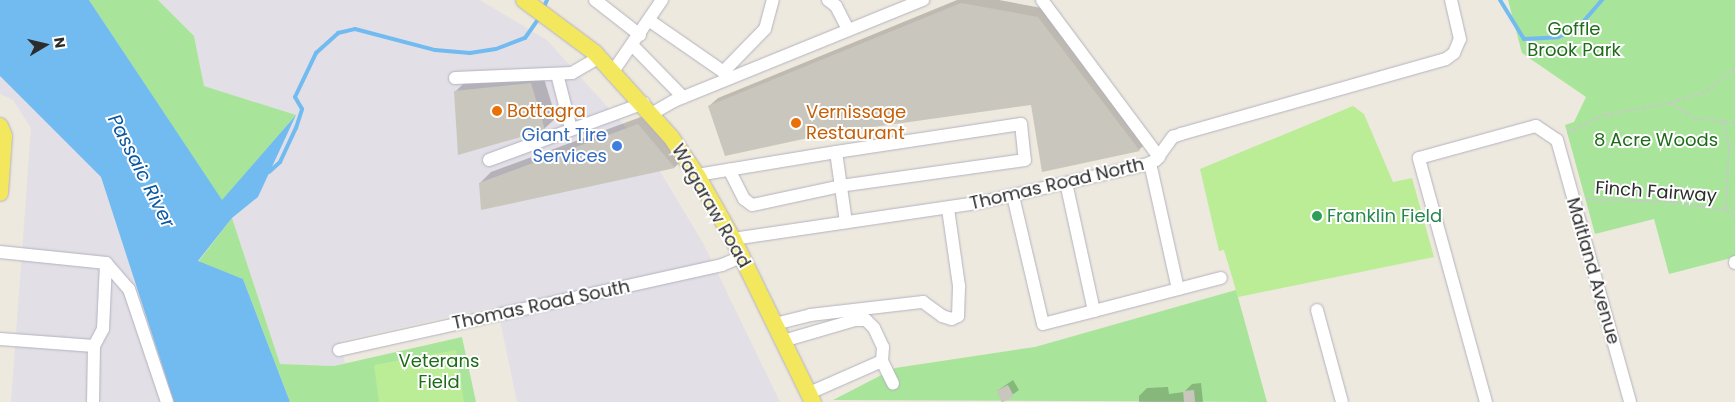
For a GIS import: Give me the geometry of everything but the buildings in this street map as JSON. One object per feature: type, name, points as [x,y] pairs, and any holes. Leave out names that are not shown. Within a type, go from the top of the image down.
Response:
[{"type":"main road","name":"Wagaraw Road","points":[[529,3],[553,19],[614,70],[649,108],[697,175],[733,240],[811,397]]},
{"type":"main road","points":[[0,126],[4,136],[0,193]]},
{"type":"street","points":[[595,0],[636,40],[683,97]]},
{"type":"street","points":[[614,70],[650,21],[662,0]]},
{"type":"street","points":[[727,74],[766,29],[773,0]]},
{"type":"street","points":[[828,0],[836,6],[848,30]]},
{"type":"street","points":[[489,160],[571,129],[683,97],[727,74],[848,30],[923,0]]},
{"type":"street","points":[[1042,0],[1155,160],[1178,289]]},
{"type":"street","name":"Thomas Road North","points":[[733,240],[846,222],[948,209],[1066,184],[1155,160],[1173,138],[1181,134],[1446,59],[1454,53],[1460,39],[1451,0]]},
{"type":"street","points":[[650,21],[727,74]]},
{"type":"street","points":[[455,78],[572,73],[600,57]]},
{"type":"street","points":[[557,74],[571,129]]},
{"type":"street","points":[[697,175],[1021,124],[1025,160],[841,186],[752,205],[744,199],[729,170]]},
{"type":"street","points":[[1486,402],[1419,158],[1536,126],[1557,140]]},
{"type":"street","name":"Maitland Avenue","points":[[1557,140],[1630,402]]},
{"type":"street","points":[[836,152],[846,222]]},
{"type":"street","points":[[1066,184],[1094,310]]},
{"type":"street","points":[[1013,196],[1043,324],[1220,278]]},
{"type":"street","points":[[775,324],[808,316],[923,302],[942,316],[952,319],[958,316],[959,286],[948,209]]},
{"type":"street","points":[[0,252],[106,263],[129,289],[167,402]]},
{"type":"street","name":"Thomas Road South","points":[[339,350],[722,265],[741,257]]},
{"type":"street","points":[[93,402],[94,346],[103,328],[106,263]]},
{"type":"street","points":[[1316,310],[1342,402]]},
{"type":"street","points":[[783,341],[866,320],[874,328],[883,347],[882,361],[892,384]]},
{"type":"street","points":[[0,339],[94,346]]},
{"type":"street","points":[[811,397],[882,361]]},
{"type":"path","points":[[1557,140],[1604,115],[1670,103],[1706,91],[1735,68]]},
{"type":"path","points":[[1670,103],[1693,118],[1735,123]]},
{"type":"path","points":[[1723,122],[1729,146],[1726,210]]},
{"type":"path","name":"Finch Fairway","points":[[1573,199],[1671,202],[1726,210],[1735,217]]},
{"type":"shaded area","points":[[158,0],[480,0],[547,40],[649,153],[703,243],[780,402],[517,402],[497,306],[340,341],[345,363],[334,366],[280,364],[232,218],[258,197],[295,115],[204,86],[194,36]]},
{"type":"shaded area","points":[[0,76],[101,177],[174,402],[11,402],[31,128],[13,100],[0,94]]},
{"type":"green space","points":[[89,0],[158,0],[194,36],[204,86],[296,115],[222,201]]},
{"type":"green space","name":"8 Acre Woods","points":[[1508,0],[1735,0],[1735,257],[1669,274],[1654,219],[1595,234],[1565,125],[1574,122],[1586,97],[1522,53]]},
{"type":"green space","name":"Franklin Field","points":[[1353,106],[1364,114],[1393,182],[1412,178],[1434,257],[1238,297],[1224,250],[1219,251],[1200,169]]},
{"type":"green space","name":"Veterans Field","points":[[232,218],[280,364],[334,366],[462,337],[476,402],[290,402],[243,279],[198,262]]},
{"type":"green space","points":[[1236,290],[1267,402],[833,400],[895,368],[1035,347]]},
{"type":"green space","points":[[456,350],[464,402],[379,402],[374,365]]},
{"type":"water","name":"Passaic River","points":[[0,0],[89,0],[222,200],[296,115],[258,197],[232,218],[198,261],[243,279],[290,402],[174,402],[101,177],[0,76]]},
{"type":"waterway","points":[[543,9],[547,0]]},
{"type":"waterway","points":[[1500,0],[1524,39],[1558,37],[1576,30],[1602,0]]},
{"type":"waterway","points":[[269,172],[280,162],[296,128],[302,109],[295,97],[316,53],[338,33],[355,29],[435,50],[470,53],[496,49],[525,38],[539,18]]},
{"type":"place","name":"Bottagra","points":[[497,111]]},
{"type":"place","name":"Vernissage Restaurant","points":[[796,123]]},
{"type":"place","name":"Giant Tire Services","points":[[617,146]]},
{"type":"place","name":"Franklin Field","points":[[1317,216]]},
{"type":"park label","name":"Goffle Brook Park","points":[[1574,40]]}]
